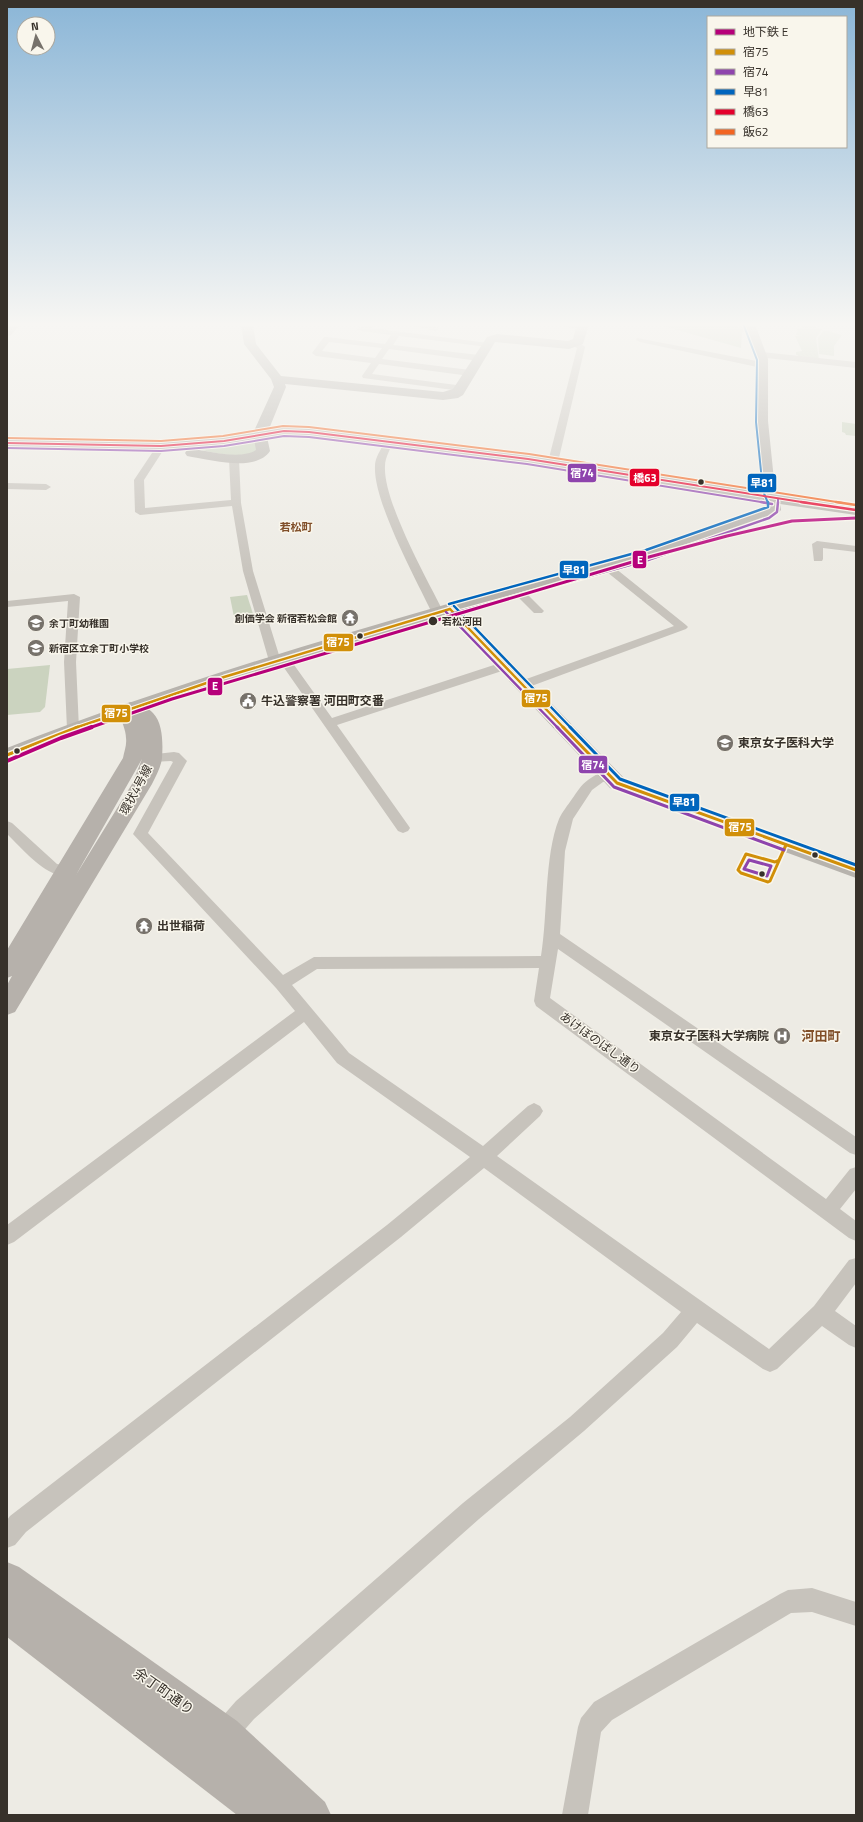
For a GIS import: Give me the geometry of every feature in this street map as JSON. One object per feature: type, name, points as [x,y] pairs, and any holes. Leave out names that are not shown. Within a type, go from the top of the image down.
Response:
[{"type":"main road","name":"環状4号線","points":[[7,969],[133,758],[136,740],[135,731],[130,722],[131,708],[146,716],[151,725],[153,739],[150,766],[142,784],[7,1005]]},
{"type":"main road","name":"余丁町通り","points":[[7,1579],[224,1734],[312,1815]]},
{"type":"main road","points":[[7,1616],[233,1788],[265,1815]]},
{"type":"street","points":[[161,446],[234,459],[254,458],[263,452],[260,434],[271,409]]},
{"type":"street","points":[[552,462],[564,409]]},
{"type":"street","points":[[7,755],[73,728],[279,660],[444,611],[678,545],[767,513],[773,510],[773,499],[768,490],[762,426],[762,409]]},
{"type":"street","points":[[7,443],[161,446],[224,441],[284,431],[309,432],[389,440],[552,462],[773,499],[856,510]]},
{"type":"street","points":[[389,440],[380,466],[381,486],[444,611],[504,666],[608,775],[625,787],[856,870]]},
{"type":"street","points":[[161,446],[139,480],[140,512],[236,503]]},
{"type":"street","points":[[234,459],[236,503],[248,571],[279,660],[329,723],[403,828]]},
{"type":"street","points":[[7,486],[46,487]]},
{"type":"street","points":[[818,559],[817,544],[856,549]]},
{"type":"street","points":[[522,685],[682,627],[606,566]]},
{"type":"street","points":[[517,590],[538,611]]},
{"type":"street","points":[[7,604],[74,597],[70,662],[73,728]]},
{"type":"street","points":[[329,723],[504,666]]},
{"type":"street","points":[[152,758],[174,756],[180,761],[140,834],[282,984],[343,1058],[384,1089],[484,1157],[695,1310],[770,1362],[821,1313],[856,1267]]},
{"type":"street","name":"あけぼのばし通り","points":[[608,775],[598,779],[587,787],[566,819],[558,851],[552,937],[542,1000],[856,1232]]},
{"type":"street","points":[[7,826],[53,868],[67,870]]},
{"type":"street","points":[[552,937],[856,1147]]},
{"type":"street","points":[[282,984],[314,964],[548,962]]},
{"type":"street","points":[[7,1236],[305,1012]]},
{"type":"street","points":[[7,1537],[18,1524],[388,1235],[484,1157],[534,1111]]},
{"type":"street","points":[[828,1210],[856,1175]]},
{"type":"street","points":[[224,1734],[245,1710],[471,1511],[578,1424],[670,1340],[695,1310]]},
{"type":"street","points":[[821,1313],[856,1338]]},
{"type":"street","points":[[575,1815],[590,1727],[603,1711],[788,1602],[812,1600],[856,1614]]},
{"type":"green space","points":[[842,422],[856,424],[856,436],[846,435],[842,432]]},
{"type":"green space","points":[[252,442],[257,444],[257,452],[243,455],[227,455],[196,449]]},
{"type":"green space","points":[[247,595],[253,614],[234,617],[230,597]]},
{"type":"green space","points":[[50,665],[45,707],[40,712],[7,715],[7,669]]},
{"type":"metro line","name":"E","points":[[7,761],[61,738],[172,699],[649,557],[727,536],[792,521],[856,518]]},
{"type":"transit line","name":"早81","points":[[449,604],[646,550],[768,507],[768,500],[763,491],[756,422],[756,409]]},
{"type":"transit line","name":"飯62","points":[[7,438],[161,441],[223,436],[283,426],[309,427],[529,454],[752,490],[856,505]]},
{"type":"transit line","name":"橋63","points":[[7,443],[161,446],[224,441],[284,431],[309,432],[528,459],[751,495],[856,510]]},
{"type":"transit line","name":"宿74","points":[[7,448],[161,451],[224,446],[284,436],[309,437],[527,464],[772,504]]},
{"type":"transit line","name":"宿74","points":[[451,614],[648,560],[769,518],[777,512],[778,499]]},
{"type":"transit line","name":"早81","points":[[454,606],[620,779],[856,865]]},
{"type":"transit line","name":"宿75","points":[[450,609],[617,783],[856,870]]},
{"type":"transit line","name":"宿75","points":[[7,755],[99,719],[224,677],[450,609]]},
{"type":"transit line","name":"宿74","points":[[446,612],[614,787],[784,850]]},
{"type":"transit line","name":"宿75","points":[[786,845],[770,881],[768,882],[741,873],[738,870],[746,854],[775,862],[779,860],[786,845]]},
{"type":"transit line","name":"宿74","points":[[749,860],[771,866],[767,876],[744,869],[749,860]]},
{"type":"place","name":"創価学会 新宿若松会館","points":[[350,618]]},
{"type":"place","name":"若松河田","points":[[433,621]]},
{"type":"place","name":"余丁町幼稚園","points":[[36,623]]},
{"type":"place","name":"新宿区立余丁町小学校","points":[[36,648]]},
{"type":"place","name":"牛込警察署 河田町交番","points":[[248,701]]},
{"type":"place","name":"東京女子医科大学","points":[[725,743]]},
{"type":"place","name":"出世稲荷","points":[[144,926]]},
{"type":"place","name":"東京女子医科大学病院","points":[[782,1036]]},
{"type":"district","name":"若松町","points":[[296,527]]},
{"type":"district","name":"河田町","points":[[821,1036]]}]
